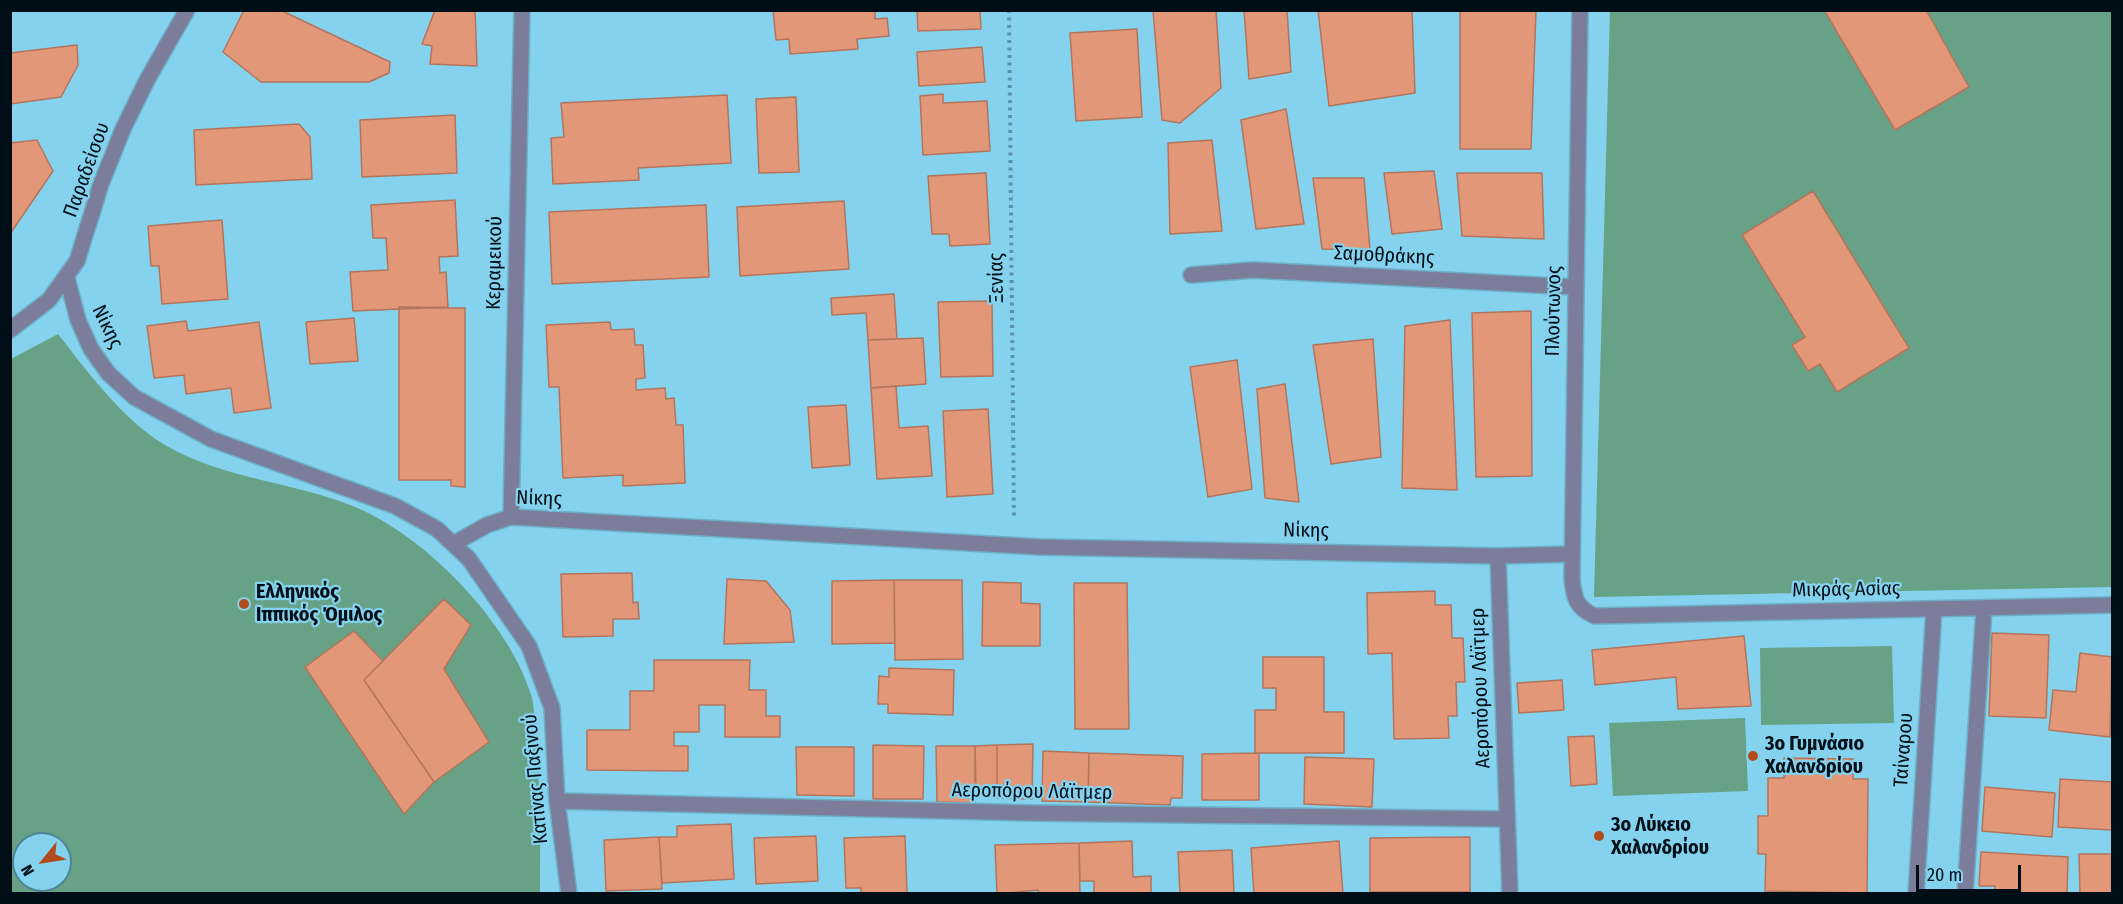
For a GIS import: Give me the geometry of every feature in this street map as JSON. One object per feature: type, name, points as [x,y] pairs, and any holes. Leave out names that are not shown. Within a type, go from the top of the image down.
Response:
[{"type":"street","name":"Παραδείσου","points":[[10,330],[49,300],[77,261],[101,184],[123,129],[147,80],[187,10]]},
{"type":"street","name":"Κεραμεικού","points":[[511,517],[522,10]]},
{"type":"street","name":"Πλούτωνος","points":[[1580,10],[1572,554],[1574,598],[1581,610]]},
{"type":"street","name":"Σαμοθράκης","points":[[1191,275],[1253,270],[1575,287]]},
{"type":"street","name":"Νίκης","points":[[67,278],[78,320],[91,349],[108,373],[134,398],[211,440],[395,506],[437,529],[455,543],[487,525],[511,517],[1015,545],[1498,556],[1572,554]]},
{"type":"street","name":"Κατίνας Παξινού","points":[[455,543],[493,590],[529,646],[552,708],[557,801],[568,894]]},
{"type":"street","name":"Αεροπόρου Λάϊτμερ","points":[[1498,556],[1510,894]]},
{"type":"street","name":"Μικράς Ασίας","points":[[1581,610],[1595,616],[2112,605]]},
{"type":"street","points":[[1965,894],[1984,608]]},
{"type":"street","name":"Ταίναρου","points":[[1916,894],[1934,609]]},
{"type":"street","name":"Αεροπόρου Λάϊτμερ","points":[[557,801],[1030,813],[1506,819]]},
{"type":"path","name":"Ξενίας","points":[[1009,10],[1015,545]]},
{"type":"green space","points":[[1610,11],[2112,11],[2112,587],[1594,597]]},
{"type":"green space","name":"Ελληνικός Ιππικός Όμιλος","points":[[58,334],[116,405],[157,440],[203,463],[326,497],[378,518],[434,558],[484,611],[505,640],[521,669],[532,698],[539,794],[540,893],[11,894],[11,359]]},
{"type":"green space","points":[[1892,646],[1894,723],[1761,725],[1760,648]]},
{"type":"green space","points":[[1745,718],[1748,791],[1613,796],[1609,723]]},
{"type":"building","points":[[244,10],[280,10],[390,62],[389,73],[369,82],[261,82],[223,52]]},
{"type":"building","points":[[435,10],[475,10],[477,66],[430,64],[432,46],[422,44]]},
{"type":"building","points":[[773,10],[875,10],[875,19],[887,18],[889,36],[857,39],[858,49],[790,54],[789,39],[776,40]]},
{"type":"building","points":[[917,10],[980,10],[981,29],[918,31]]},
{"type":"building","points":[[1153,10],[1216,10],[1221,88],[1180,123],[1162,120]]},
{"type":"building","points":[[1244,10],[1287,10],[1291,72],[1249,79]]},
{"type":"building","points":[[1318,10],[1412,10],[1415,93],[1329,106]]},
{"type":"building","points":[[1460,10],[1536,10],[1531,149],[1460,149]]},
{"type":"building","points":[[1824,10],[1926,10],[1969,87],[1895,130]]},
{"type":"building","points":[[1137,29],[1142,117],[1076,121],[1070,33]]},
{"type":"building","points":[[77,45],[78,65],[61,97],[10,104],[10,53]]},
{"type":"building","points":[[982,47],[985,82],[919,86],[917,52]]},
{"type":"building","points":[[943,94],[943,103],[987,101],[990,151],[923,155],[920,96]]},
{"type":"building","points":[[727,95],[731,163],[638,168],[639,180],[553,184],[551,138],[564,137],[561,103]]},
{"type":"building","points":[[796,97],[799,172],[759,173],[756,99]]},
{"type":"building","points":[[1286,109],[1304,224],[1256,229],[1241,120]]},
{"type":"building","points":[[455,115],[457,173],[362,177],[360,120]]},
{"type":"building","points":[[299,124],[310,137],[312,179],[196,185],[194,130]]},
{"type":"building","points":[[37,140],[53,171],[10,234],[10,143]]},
{"type":"building","points":[[1212,140],[1222,231],[1170,234],[1168,143]]},
{"type":"building","points":[[1434,171],[1442,229],[1392,234],[1384,173]]},
{"type":"building","points":[[986,173],[990,244],[950,246],[949,234],[932,234],[928,176]]},
{"type":"building","points":[[1457,173],[1542,173],[1544,239],[1462,236]]},
{"type":"building","points":[[1313,178],[1364,178],[1370,250],[1322,249]]},
{"type":"building","points":[[1813,191],[1909,348],[1837,392],[1820,364],[1808,371],[1792,345],[1805,337],[1742,235]]},
{"type":"building","points":[[455,200],[458,256],[439,257],[440,273],[446,272],[448,307],[353,311],[350,272],[388,270],[386,238],[373,238],[371,205]]},
{"type":"building","points":[[844,201],[849,269],[740,276],[737,207]]},
{"type":"building","points":[[706,205],[709,277],[552,284],[549,212]]},
{"type":"building","points":[[222,220],[228,299],[162,304],[159,266],[151,266],[148,226]]},
{"type":"building","points":[[894,294],[897,339],[868,340],[866,313],[832,315],[831,298]]},
{"type":"building","points":[[992,301],[993,376],[941,377],[938,302]]},
{"type":"building","points":[[399,307],[465,308],[465,487],[451,486],[451,480],[399,480]]},
{"type":"building","points":[[1531,311],[1532,476],[1476,477],[1472,313]]},
{"type":"building","points":[[354,318],[358,361],[310,364],[306,322]]},
{"type":"building","points":[[1450,320],[1457,490],[1402,488],[1405,326]]},
{"type":"building","points":[[186,321],[188,331],[259,322],[271,408],[234,413],[231,388],[186,394],[184,375],[154,378],[147,326]]},
{"type":"building","points":[[610,322],[611,330],[634,329],[635,345],[643,345],[645,378],[636,379],[636,390],[665,388],[666,399],[674,398],[676,425],[683,425],[685,483],[623,486],[623,475],[563,478],[559,387],[549,387],[546,325]]},
{"type":"building","points":[[923,338],[926,384],[871,388],[868,340]]},
{"type":"building","points":[[1373,339],[1381,457],[1331,464],[1313,345]]},
{"type":"building","points":[[1237,360],[1252,489],[1208,497],[1190,367]]},
{"type":"building","points":[[1285,384],[1299,502],[1265,498],[1257,389]]},
{"type":"building","points":[[896,386],[899,428],[928,426],[932,476],[877,479],[871,388]]},
{"type":"building","points":[[846,405],[850,465],[812,468],[808,407]]},
{"type":"building","points":[[988,409],[993,494],[947,497],[943,411]]},
{"type":"building","points":[[632,573],[633,603],[638,602],[639,619],[613,619],[613,636],[563,637],[561,574]]},
{"type":"building","points":[[727,579],[766,581],[790,610],[794,642],[724,644]]},
{"type":"building","points":[[894,580],[895,643],[832,644],[832,581]]},
{"type":"building","points":[[894,580],[962,580],[963,659],[895,660]]},
{"type":"building","points":[[983,582],[1021,583],[1021,603],[1040,604],[1040,646],[982,646]]},
{"type":"building","points":[[1074,583],[1127,583],[1129,729],[1075,729]]},
{"type":"building","points":[[1435,591],[1435,605],[1451,605],[1452,638],[1463,638],[1465,682],[1456,682],[1457,716],[1448,716],[1449,738],[1394,739],[1392,653],[1368,654],[1367,593]]},
{"type":"building","points":[[444,599],[471,625],[444,669],[489,742],[434,782],[364,680]]},
{"type":"building","points":[[354,631],[383,661],[364,680],[434,782],[404,814],[305,667]]},
{"type":"building","points":[[1992,633],[2049,635],[2046,718],[1989,716]]},
{"type":"building","points":[[1744,636],[1751,706],[1678,709],[1676,677],[1595,685],[1592,650]]},
{"type":"building","points":[[2080,653],[2112,657],[2110,737],[2049,730],[2053,690],[2076,692]]},
{"type":"building","points":[[1263,657],[1324,657],[1324,712],[1344,712],[1344,753],[1255,753],[1255,710],[1276,710],[1276,688],[1263,688]]},
{"type":"building","points":[[654,660],[750,660],[749,690],[766,690],[766,716],[780,716],[780,737],[725,737],[725,705],[699,705],[699,732],[674,732],[674,746],[688,746],[688,771],[587,770],[587,730],[630,730],[630,691],[654,691]]},
{"type":"building","points":[[889,668],[954,670],[953,715],[888,713],[888,704],[878,704],[879,676],[889,677]]},
{"type":"building","points":[[1562,680],[1564,710],[1519,713],[1517,683]]},
{"type":"building","points":[[1594,736],[1597,784],[1571,786],[1568,737]]},
{"type":"building","points":[[1033,744],[1032,799],[997,798],[997,745]]},
{"type":"building","points":[[873,745],[924,746],[923,799],[873,799]]},
{"type":"building","points":[[997,745],[997,788],[976,789],[975,746]]},
{"type":"building","points":[[936,746],[975,746],[975,803],[937,802]]},
{"type":"building","points":[[796,747],[854,747],[854,796],[797,795]]},
{"type":"building","points":[[1043,751],[1089,753],[1088,802],[1042,801]]},
{"type":"building","points":[[1089,753],[1183,756],[1182,798],[1171,798],[1170,805],[1088,802]]},
{"type":"building","points":[[1259,753],[1259,800],[1202,800],[1202,754]]},
{"type":"building","points":[[1305,757],[1374,759],[1372,807],[1304,804]]},
{"type":"building","points":[[1784,758],[1853,759],[1853,779],[1868,779],[1867,893],[1765,891],[1766,854],[1758,854],[1758,816],[1768,816],[1768,778],[1784,778]]},
{"type":"building","points":[[2060,779],[2112,782],[2112,830],[2058,827]]},
{"type":"building","points":[[1985,787],[2055,793],[2052,837],[1982,831]]},
{"type":"building","points":[[731,824],[734,879],[662,883],[659,837],[677,837],[677,826]]},
{"type":"building","points":[[816,836],[818,881],[756,884],[754,838]]},
{"type":"building","points":[[905,836],[907,894],[861,894],[861,888],[846,888],[844,838]]},
{"type":"building","points":[[659,837],[662,889],[606,891],[604,840]]},
{"type":"building","points":[[1470,837],[1470,892],[1370,892],[1370,838]]},
{"type":"building","points":[[1132,841],[1133,877],[1151,876],[1151,894],[1094,894],[1094,881],[1080,881],[1079,843]]},
{"type":"building","points":[[1339,841],[1343,894],[1254,894],[1251,848]]},
{"type":"building","points":[[1079,843],[1080,894],[1039,894],[1038,890],[997,894],[995,845]]},
{"type":"building","points":[[1232,850],[1234,894],[1180,894],[1178,852]]},
{"type":"building","points":[[1981,852],[2068,857],[2067,894],[1994,894],[1995,886],[1979,886]]},
{"type":"building","points":[[2079,854],[2112,854],[2112,894],[2080,894]]},
{"type":"place","name":"Ελληνικός Ιππικός Όμιλος","points":[[244,604]]},
{"type":"place","name":"3ο Γυμνάσιο Χαλανδρίου","points":[[1753,756]]},
{"type":"place","name":"3ο Λύκειο Χαλανδρίου","points":[[1599,836]]}]
